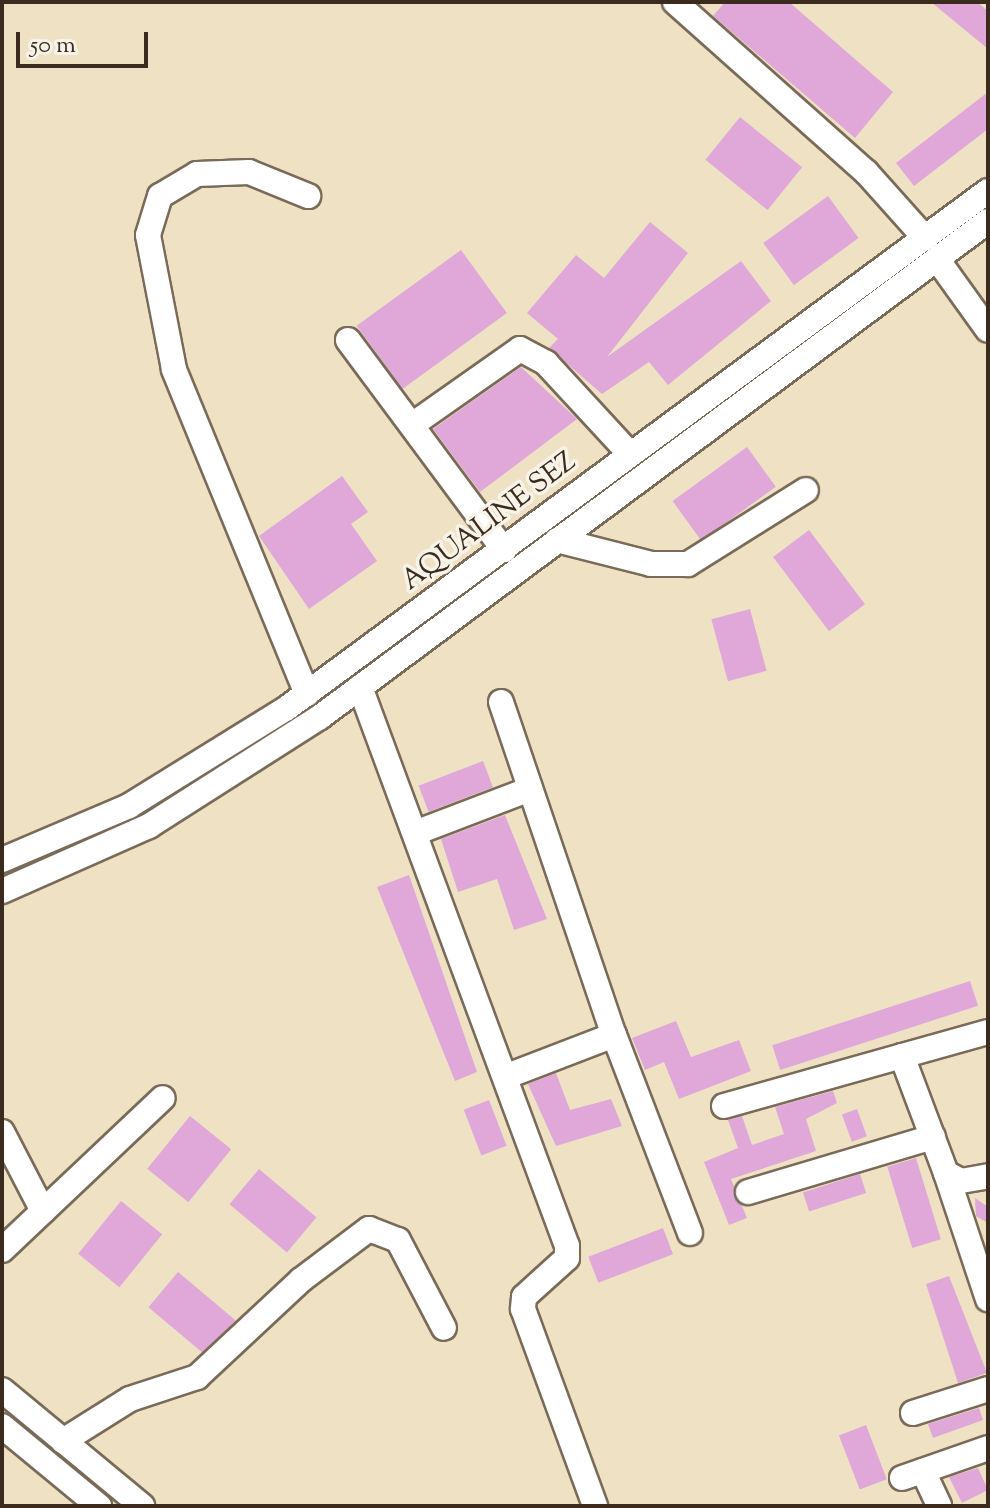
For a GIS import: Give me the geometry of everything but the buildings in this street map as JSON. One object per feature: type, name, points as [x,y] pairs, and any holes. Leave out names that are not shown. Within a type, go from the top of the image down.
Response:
[{"type":"street","points":[[675,2],[866,172],[931,248],[988,330]]},
{"type":"street","points":[[307,694],[174,369],[148,235],[160,196],[197,174],[249,172],[308,196]]},
{"type":"street","name":"AQUALINE SEZ","points":[[2,860],[129,806],[307,694],[630,454],[931,248],[988,191]]},
{"type":"street","points":[[2,891],[149,826],[360,687],[557,540],[931,248],[988,221]]},
{"type":"street","points":[[348,340],[504,550]]},
{"type":"street","points":[[412,425],[520,349],[546,363],[630,454]]},
{"type":"street","points":[[557,540],[651,564],[688,564],[806,490]]},
{"type":"street","points":[[360,687],[507,1076],[567,1246],[567,1258],[524,1297],[523,1309],[595,1506]]},
{"type":"street","points":[[501,702],[614,1035],[690,1233]]},
{"type":"street","points":[[415,833],[530,789]]},
{"type":"street","points":[[724,1106],[988,1032]]},
{"type":"street","points":[[507,1076],[614,1035]]},
{"type":"street","points":[[902,1056],[946,1173],[988,1299]]},
{"type":"street","points":[[2,1250],[163,1098]]},
{"type":"street","points":[[2,1132],[43,1211]]},
{"type":"street","points":[[748,1192],[933,1137]]},
{"type":"street","points":[[946,1173],[961,1181],[988,1176]]},
{"type":"street","points":[[63,1441],[130,1399],[197,1377],[301,1280],[369,1229],[398,1240],[444,1328]]},
{"type":"street","points":[[913,1413],[988,1389]]},
{"type":"street","points":[[2,1390],[142,1506]]},
{"type":"street","points":[[2,1426],[99,1506]]},
{"type":"street","points":[[939,1506],[913,1474],[988,1448]]}]
